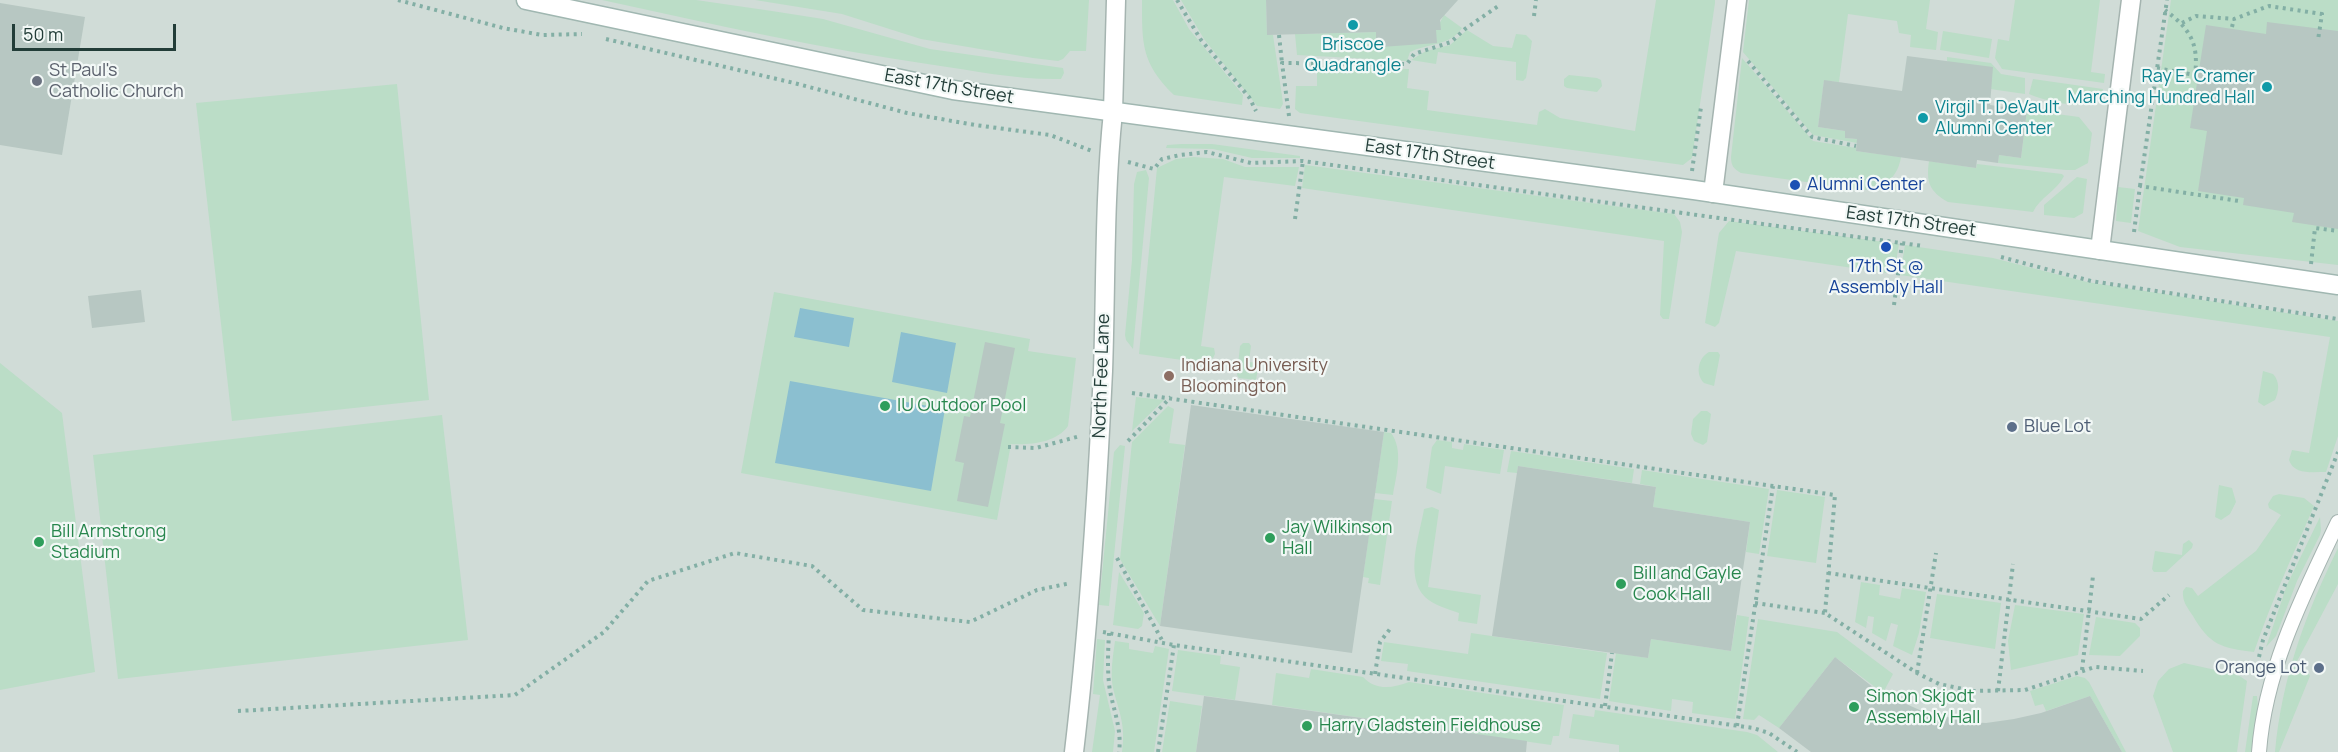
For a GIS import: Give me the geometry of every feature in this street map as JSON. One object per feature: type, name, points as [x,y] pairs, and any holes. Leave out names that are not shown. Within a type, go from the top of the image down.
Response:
[{"type":"main road","name":"East 17th Street","points":[[526,0],[953,90],[1713,193],[2338,285]]},
{"type":"main road","name":"North Fee Lane","points":[[1074,752],[1083,674],[1096,500],[1116,0]]},
{"type":"main road","points":[[1713,193],[1737,0]]},
{"type":"main road","points":[[2100,250],[2131,0]]},
{"type":"lane","points":[[2259,752],[2264,717],[2277,663],[2295,616],[2338,522]]},
{"type":"path","points":[[398,0],[503,28],[542,35],[580,33],[592,36]]},
{"type":"path","points":[[1177,0],[1200,40],[1249,97],[1256,111]]},
{"type":"path","points":[[1534,16],[1536,0]]},
{"type":"path","points":[[2134,231],[2167,0]]},
{"type":"path","points":[[1282,63],[1407,64],[1414,54],[1451,42],[1465,29],[1501,4]]},
{"type":"path","points":[[2182,23],[2196,16],[2234,20],[2269,6],[2322,14],[2318,40]]},
{"type":"path","points":[[2157,68],[2195,75],[2197,58],[2194,41],[2182,23],[2165,10]]},
{"type":"path","points":[[2232,27],[2234,20]]},
{"type":"path","points":[[1279,35],[1289,116]]},
{"type":"path","points":[[603,39],[782,80],[907,112],[975,126],[1050,135],[1072,145]]},
{"type":"path","points":[[1742,54],[1812,137],[1856,146]]},
{"type":"path","points":[[1154,169],[1162,159],[1180,154],[1197,153],[1216,154],[1251,163],[1303,161],[1925,246]]},
{"type":"path","points":[[1294,219],[1303,161]]},
{"type":"path","points":[[2140,186],[2240,201]]},
{"type":"path","points":[[2310,267],[2315,228],[2338,231]]},
{"type":"path","points":[[1894,305],[1902,243]]},
{"type":"path","points":[[1995,255],[2091,281],[2338,320]]},
{"type":"path","points":[[1132,393],[1835,495],[1825,613]]},
{"type":"path","points":[[1128,441],[1171,397]]},
{"type":"path","points":[[1008,447],[1036,448],[1081,436]]},
{"type":"path","points":[[2263,640],[2338,452]]},
{"type":"path","points":[[1737,726],[1773,486]]},
{"type":"path","points":[[238,711],[514,695],[604,632],[648,581],[735,552],[812,566],[863,610],[970,622],[1037,590],[1071,583]]},
{"type":"path","points":[[1917,673],[1936,553]]},
{"type":"path","points":[[1117,558],[1163,643]]},
{"type":"path","points":[[1998,691],[2013,564]]},
{"type":"path","points":[[1828,573],[2141,619],[2169,595]]},
{"type":"path","points":[[2082,670],[2093,576]]},
{"type":"path","points":[[1755,603],[1825,613],[1917,673],[1940,684],[1973,691],[2025,690],[2095,667],[2143,671]]},
{"type":"path","points":[[1375,674],[1380,642],[1390,629]]},
{"type":"path","points":[[1119,752],[1116,714],[1109,681],[1109,633],[1174,645],[1761,730],[1797,752]]},
{"type":"path","points":[[1158,752],[1174,645]]},
{"type":"path","points":[[1605,706],[1612,653]]},
{"type":"shaded area","name":"Indiana University Bloomington","points":[[0,0],[2338,0],[2338,752],[0,752]]},
{"type":"green space","points":[[602,0],[696,0],[823,19],[930,49],[1063,68],[1064,73],[1061,79],[1029,78],[892,59],[767,36]]},
{"type":"green space","points":[[755,0],[1089,0],[1086,51],[1070,51],[1058,61],[1033,58],[921,39],[842,14]]},
{"type":"green space","points":[[1142,0],[1173,0],[1189,29],[1243,95],[1242,105],[1174,95],[1155,73],[1149,62],[1143,41]]},
{"type":"green space","points":[[1181,0],[1266,0],[1267,35],[1273,35],[1282,96],[1283,104],[1280,109],[1257,106],[1204,39]]},
{"type":"green space","points":[[1656,0],[1715,0],[1692,158],[1683,165],[1300,113],[1295,109],[1296,86],[1317,86],[1317,66],[1409,69],[1407,88],[1429,91],[1427,110],[1537,125],[1539,112],[1545,109],[1560,118],[1635,131]]},
{"type":"green space","points":[[1749,0],[1930,0],[1926,29],[1938,32],[1936,50],[1910,47],[1911,35],[1899,33],[1897,21],[1848,14],[1839,82],[1824,81],[1818,127],[1845,131],[1845,138],[1857,139],[1857,143],[1813,135],[1743,52]]},
{"type":"green space","points":[[2015,0],[2100,0],[2091,72],[2105,74],[2104,83],[2002,69],[1995,58],[1998,39],[2009,41]]},
{"type":"green space","points":[[2171,0],[2338,0],[2338,265],[2180,247],[2138,231]]},
{"type":"green space","points":[[1444,15],[1462,28],[1445,41],[1410,52],[1407,61],[1297,55],[1295,34],[1376,32],[1376,41],[1436,43],[1436,30]]},
{"type":"green space","points":[[1467,30],[1493,46],[1512,48],[1516,34],[1526,35],[1532,41],[1526,78],[1523,81],[1516,80],[1516,62],[1438,52],[1436,64],[1411,60],[1426,51],[1450,45]]},
{"type":"green space","points":[[1943,31],[1992,39],[1989,58],[1940,50]]},
{"type":"green space","points":[[1947,57],[1991,63],[2001,74],[2025,78],[2025,94],[1990,89],[1947,61]]},
{"type":"green space","points":[[1742,58],[1813,141],[1856,148],[1856,151],[1901,157],[1897,170],[1889,181],[1878,187],[1864,190],[1741,173],[1736,170],[1732,165],[1731,157]]},
{"type":"green space","points":[[1569,75],[1597,78],[1601,80],[1602,86],[1597,92],[1567,88],[1564,86],[1564,79]]},
{"type":"green space","points":[[2033,79],[2103,89],[2099,97],[2092,102],[2059,103],[2029,94]]},
{"type":"green space","points":[[397,84],[429,400],[232,421],[196,103]]},
{"type":"green space","points":[[2027,110],[2079,117],[2092,133],[2088,163],[2075,170],[2066,170],[1998,163],[1999,155],[2021,158]]},
{"type":"green space","points":[[1212,144],[1300,156],[1300,158],[1252,158],[1213,149],[1166,148],[1167,145]]},
{"type":"green space","points":[[1193,157],[1223,159],[1245,167],[1299,167],[1295,186],[1224,177],[1201,346],[1214,348],[1215,354],[1213,358],[1204,363],[1139,354],[1157,168],[1176,159]]},
{"type":"green space","points":[[1929,161],[1976,168],[1977,164],[2064,176],[2033,212],[1948,202],[1930,185]]},
{"type":"green space","points":[[1305,165],[1674,214],[1680,222],[1682,232],[1669,319],[1663,319],[1660,315],[1664,241],[1302,188]]},
{"type":"green space","points":[[1146,170],[1149,178],[1133,349],[1125,335],[1132,260],[1134,184],[1137,172]]},
{"type":"green space","points":[[2077,177],[2087,179],[2083,213],[2074,218],[2044,215],[2044,205]]},
{"type":"green space","points":[[2118,187],[2135,189],[2131,223],[2116,221]]},
{"type":"green space","points":[[1729,221],[1899,244],[1894,274],[1736,251],[1719,323],[1715,327],[1705,323],[1719,233]]},
{"type":"green space","points":[[1905,245],[1993,258],[2087,282],[2338,321],[2338,436],[2326,472],[2299,470],[2291,465],[2289,460],[2292,450],[2309,453],[2330,337],[1900,275]]},
{"type":"green space","name":"IU Outdoor Pool","points":[[774,292],[1030,339],[1028,351],[1076,358],[1068,426],[1063,432],[1050,439],[1034,443],[1011,444],[997,520],[741,473]]},
{"type":"green space","points":[[1243,343],[1249,343],[1251,346],[1249,362],[1259,363],[1256,380],[1239,378],[1237,375],[1240,346]]},
{"type":"green space","points":[[1709,352],[1718,352],[1720,355],[1714,386],[1704,383],[1699,375],[1700,362]]},
{"type":"green space","name":"Bill Armstrong Stadium","points":[[0,363],[62,413],[95,672],[0,690]]},
{"type":"green space","points":[[2263,371],[2273,374],[2278,387],[2275,400],[2264,406],[2258,402]]},
{"type":"green space","points":[[1136,397],[1164,400],[1132,431]]},
{"type":"green space","points":[[1168,406],[1174,409],[1169,443],[1185,445],[1160,626],[1120,559],[1132,442]]},
{"type":"green space","points":[[1701,411],[1711,414],[1707,442],[1703,445],[1694,441],[1691,434],[1693,419]]},
{"type":"green space","points":[[442,415],[468,640],[118,679],[93,455]]},
{"type":"green space","points":[[1384,432],[1391,433],[1397,447],[1398,463],[1393,495],[1375,493]]},
{"type":"green space","points":[[1437,440],[1452,442],[1452,448],[1463,450],[1464,444],[1504,450],[1500,474],[1445,466],[1441,494],[1426,488],[1432,447]]},
{"type":"green space","points":[[1120,445],[1125,446],[1109,606],[1099,605],[1114,452]]},
{"type":"green space","points":[[1511,451],[1634,469],[1632,483],[1518,466],[1517,473],[1507,472]]},
{"type":"green space","points":[[1642,470],[1769,489],[1759,554],[1746,552],[1750,522],[1653,507],[1656,487],[1640,484]]},
{"type":"green space","points":[[2219,485],[2232,488],[2236,502],[2230,514],[2221,520],[2215,517]]},
{"type":"green space","points":[[1777,490],[1825,497],[1816,563],[1767,556]]},
{"type":"green space","points":[[2279,494],[2304,498],[2314,506],[2254,652],[2233,649],[2211,639],[2205,633],[2185,604],[2183,591],[2186,587],[2192,588],[2198,596],[2256,551],[2281,515],[2269,508],[2268,504],[2273,496]]},
{"type":"green space","points":[[1374,499],[1392,501],[1380,585],[1368,583],[1369,578],[1363,577]]},
{"type":"green space","points":[[1432,507],[1439,510],[1428,587],[1481,595],[1477,624],[1458,621],[1459,613],[1425,597],[1415,578],[1415,554],[1424,509]]},
{"type":"green space","points":[[2320,517],[2320,535],[2297,581],[2276,636],[2266,647],[2287,585]]},
{"type":"green space","points":[[2189,540],[2193,544],[2192,548],[2166,572],[2154,572],[2152,569],[2155,551],[2182,555],[2183,544]]},
{"type":"green space","points":[[2338,548],[2338,584],[2295,665],[2307,671],[2310,676],[2279,752],[2275,752],[2278,724],[2289,672],[2305,622]]},
{"type":"green space","points":[[1119,572],[1144,613],[1142,626],[1138,629],[1113,625]]},
{"type":"green space","points":[[1861,582],[1880,585],[1879,595],[1900,599],[1902,588],[1926,592],[1919,633],[1912,655],[1893,646],[1898,625],[1891,623],[1886,641],[1872,633],[1874,617],[1868,616],[1866,628],[1855,622]]},
{"type":"green space","points":[[1937,594],[2001,603],[1995,649],[1930,638]]},
{"type":"green space","points":[[2015,605],[2084,614],[2078,655],[2011,670],[2008,641]]},
{"type":"green space","points":[[1737,615],[1749,617],[1735,719],[1692,713],[1693,702],[1672,699],[1671,711],[1609,701],[1616,653],[1648,658],[1651,639],[1731,651]]},
{"type":"green space","points":[[2096,617],[2135,623],[2140,628],[2140,636],[2120,656],[2089,655]]},
{"type":"green space","points":[[1758,619],[1837,632],[1893,674],[1883,693],[1835,657],[1779,728],[1759,715],[1754,720],[1743,719]]},
{"type":"green space","points":[[1471,633],[1607,653],[1600,699],[1407,671],[1408,664],[1381,661],[1384,642],[1468,654]]},
{"type":"green space","points":[[1097,639],[1105,640],[1103,680],[1115,731],[1113,752],[1092,752],[1100,695],[1093,694]]},
{"type":"green space","points":[[1115,641],[1129,643],[1129,649],[1153,653],[1155,646],[1169,649],[1154,752],[1122,752],[1122,726],[1112,676]]},
{"type":"green space","points":[[1178,650],[1221,656],[1220,664],[1240,667],[1235,700],[1172,691]]},
{"type":"green space","points":[[2184,663],[2238,675],[2247,681],[2237,752],[2173,752],[2153,696],[2158,681],[2169,669]]},
{"type":"green space","points":[[1311,669],[1363,677],[1373,685],[1385,687],[1409,682],[1564,705],[1559,736],[1553,736],[1551,745],[1272,705],[1276,673],[1309,678]]},
{"type":"green space","points":[[2077,676],[2089,682],[2126,752],[2122,752],[2090,696],[2046,711],[2043,704],[2035,706],[2030,691]]},
{"type":"green space","points":[[2253,696],[2257,696],[2258,706],[2251,752],[2245,752]]},
{"type":"green space","points":[[1170,701],[1202,706],[1196,752],[1162,752]]},
{"type":"green space","points":[[1595,710],[1747,732],[1757,735],[1778,752],[1619,752],[1619,745],[1569,738],[1573,714],[1594,717]]},
{"type":"water","points":[[800,308],[854,318],[849,347],[794,337]]},
{"type":"water","points":[[901,332],[956,343],[947,393],[892,382]]},
{"type":"water","points":[[790,381],[945,409],[931,491],[775,463]]},
{"type":"building","name":"Briscoe Quadrangle","points":[[1266,0],[1458,0],[1440,20],[1441,30],[1436,30],[1437,43],[1381,47],[1381,41],[1376,41],[1376,32],[1267,35]]},
{"type":"building","name":"St Paul's Catholic Church","points":[[0,3],[85,17],[62,155],[0,145]]},
{"type":"building","name":"Ray E. Cramer Marching Hundred Hall","points":[[2267,22],[2338,31],[2338,229],[2292,222],[2294,213],[2243,205],[2244,198],[2198,191],[2207,131],[2190,128],[2206,25],[2266,34]]},
{"type":"building","name":"Virgil T. DeVault Alumni Center","points":[[1907,56],[1993,67],[1990,105],[2027,110],[2021,158],[1999,155],[1998,163],[1977,160],[1976,168],[1856,151],[1857,139],[1845,138],[1845,131],[1818,127],[1824,80],[1902,91]]},
{"type":"building","points":[[141,290],[145,322],[92,328],[88,296]]},
{"type":"building","points":[[985,342],[1015,348],[1000,423],[1005,424],[988,507],[957,501],[964,463],[955,461],[964,416],[970,417]]},
{"type":"building","name":"Jay Wilkinson Hall","points":[[1191,405],[1384,432],[1352,653],[1160,626]]},
{"type":"building","name":"Bill and Gayle Cook Hall","points":[[1518,466],[1656,487],[1653,507],[1750,522],[1731,651],[1651,639],[1648,658],[1492,636]]},
{"type":"building","name":"Simon Skjodt Assembly Hall","points":[[1835,657],[1874,688],[1904,703],[1924,712],[1970,722],[1986,723],[2014,719],[2041,713],[2090,696],[2122,752],[1811,752],[1779,728]]},
{"type":"building","name":"Harry Gladstein Fieldhouse","points":[[1204,696],[1527,741],[1526,752],[1196,752]]},
{"type":"place","name":"Briscoe Quadrangle","points":[[1353,25]]},
{"type":"place","name":"St Paul's Catholic Church","points":[[37,81]]},
{"type":"place","name":"Ray E. Cramer Marching Hundred Hall","points":[[2267,87]]},
{"type":"place","name":"Virgil T. DeVault Alumni Center","points":[[1923,118]]},
{"type":"place","name":"Alumni Center","points":[[1795,185]]},
{"type":"place","name":"17th St @ Assembly Hall","points":[[1886,247]]},
{"type":"place","name":"Indiana University Bloomington","points":[[1169,376]]},
{"type":"place","name":"IU Outdoor Pool","points":[[885,406]]},
{"type":"place","name":"Blue Lot","points":[[2012,427]]},
{"type":"place","name":"Jay Wilkinson Hall","points":[[1270,538]]},
{"type":"place","name":"Bill Armstrong Stadium","points":[[39,542]]},
{"type":"place","name":"Bill and Gayle Cook Hall","points":[[1621,584]]},
{"type":"place","name":"Orange Lot","points":[[2319,668]]},
{"type":"place","name":"Simon Skjodt Assembly Hall","points":[[1854,707]]},
{"type":"place","name":"Harry Gladstein Fieldhouse","points":[[1307,726]]}]
